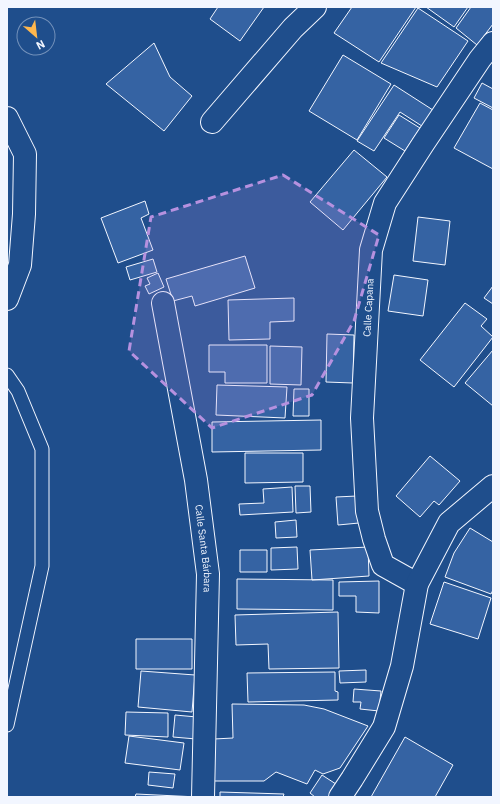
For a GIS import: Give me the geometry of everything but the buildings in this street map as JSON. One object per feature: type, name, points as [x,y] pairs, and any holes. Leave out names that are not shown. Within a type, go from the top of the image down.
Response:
[{"type":"street","points":[[212,122],[293,28],[315,7]]},
{"type":"street","name":"Calle Capana","points":[[417,584],[383,565],[374,539],[367,510],[362,418],[371,250],[385,203],[480,59],[493,43]]},
{"type":"street","points":[[7,118],[24,154],[24,214],[20,265],[7,299]]},
{"type":"street","name":"Calle Santa Bárbara","points":[[163,303],[196,480],[208,574],[203,797]]},
{"type":"street","points":[[340,797],[384,727],[402,666],[417,584],[449,523],[493,486]]},
{"type":"lane","points":[[7,374],[18,391],[42,449],[42,566],[7,725]]},
{"type":"highlighted area","points":[[283,175],[379,235],[354,321],[312,395],[212,428],[129,351],[151,217]]}]
